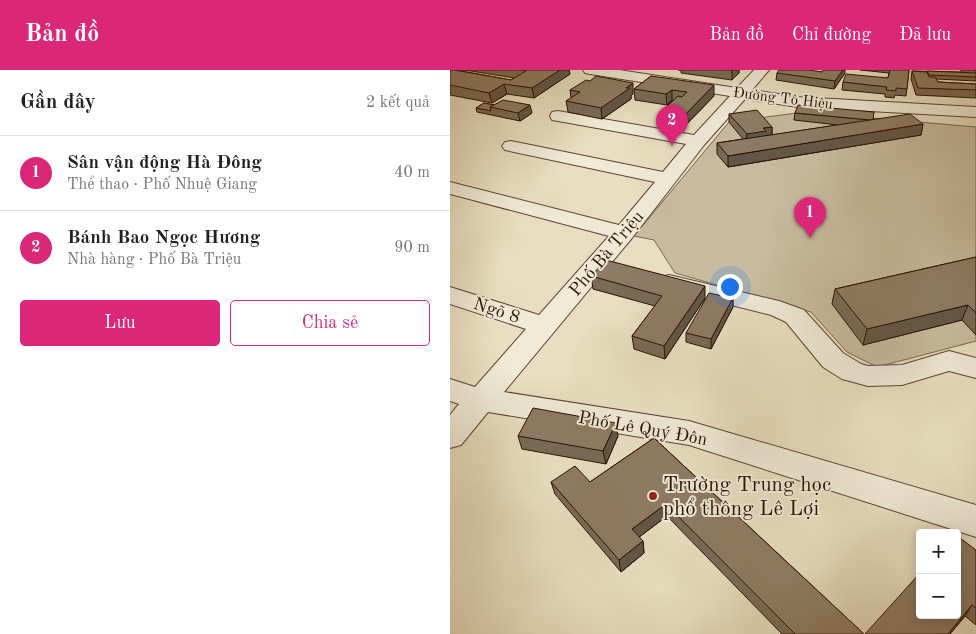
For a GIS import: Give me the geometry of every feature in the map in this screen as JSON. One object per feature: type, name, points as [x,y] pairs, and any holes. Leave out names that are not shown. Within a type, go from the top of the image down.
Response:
[{"type":"street","name":"Đường Tô Hiệu","points":[[590,70],[798,102],[976,112]]},
{"type":"street","name":"Phố Bà Triệu","points":[[450,436],[624,233],[698,141],[762,70]]},
{"type":"street","points":[[726,111],[798,102]]},
{"type":"street","points":[[558,116],[698,141]]},
{"type":"street","points":[[511,146],[668,179]]},
{"type":"street","points":[[450,188],[624,233]]},
{"type":"street","points":[[597,264],[779,309],[795,316],[834,360],[852,372],[868,376],[902,375],[949,361],[976,368]]},
{"type":"street","name":"Ngõ 8","points":[[450,295],[544,326]]},
{"type":"street","name":"Phố Lê Quý Đôn","points":[[450,390],[481,400],[689,433],[976,521]]},
{"type":"shaded area","points":[[804,112],[976,127],[976,341],[877,367],[847,352],[811,312],[675,273],[654,240],[634,236],[729,122]]},
{"type":"building","points":[[450,70],[511,80],[526,71],[523,70],[560,70],[532,88],[504,84],[489,93],[450,85]]},
{"type":"building","points":[[779,70],[822,72],[823,70],[843,70],[835,81],[777,73]]},
{"type":"building","points":[[890,70],[909,70],[907,89],[896,88],[896,91],[886,90],[887,87],[843,82],[846,74],[888,78]]},
{"type":"building","points":[[912,71],[927,72],[929,77],[935,77],[938,82],[976,84],[976,90],[918,88]]},
{"type":"building","points":[[927,71],[976,73],[976,77],[929,75]]},
{"type":"building","points":[[596,76],[633,83],[626,88],[630,88],[601,108],[566,101],[580,92],[570,90],[586,80],[590,81]]},
{"type":"building","points":[[651,76],[714,85],[678,122],[660,119],[671,109],[665,108],[678,96],[682,97],[687,92],[672,90],[666,94],[634,89]]},
{"type":"building","points":[[503,100],[530,105],[518,113],[490,107]]},
{"type":"building","points":[[484,103],[494,105],[490,107],[491,111],[476,108]]},
{"type":"building","points":[[798,105],[874,112],[873,120],[795,113]]},
{"type":"building","points":[[757,110],[772,127],[763,128],[766,131],[747,134],[729,114]]},
{"type":"building","points":[[910,114],[923,124],[728,156],[717,143]]},
{"type":"building","points":[[976,257],[976,313],[968,305],[867,329],[835,289]]},
{"type":"building","points":[[606,260],[705,286],[664,346],[632,336],[662,296],[591,276]]},
{"type":"building","points":[[709,293],[733,298],[711,339],[686,333]]},
{"type":"building","points":[[533,408],[616,423],[603,451],[518,436]]},
{"type":"building","points":[[654,438],[864,634],[795,634],[666,504],[632,529],[643,541],[619,560],[551,482],[575,466],[590,482]]},
{"type":"building","points":[[961,539],[976,550],[976,608],[972,605],[961,618]]},
{"type":"building","points":[[916,577],[916,619],[960,619],[948,634],[865,634]]},
{"type":"place","name":"Bánh Bao Ngọc Hương","points":[[672,146]]},
{"type":"place","name":"Sân vận động Hà Đông","points":[[810,238]]},
{"type":"place","name":"Trường Trung học phổ thông Lê Lợi","points":[[653,496]]}]
